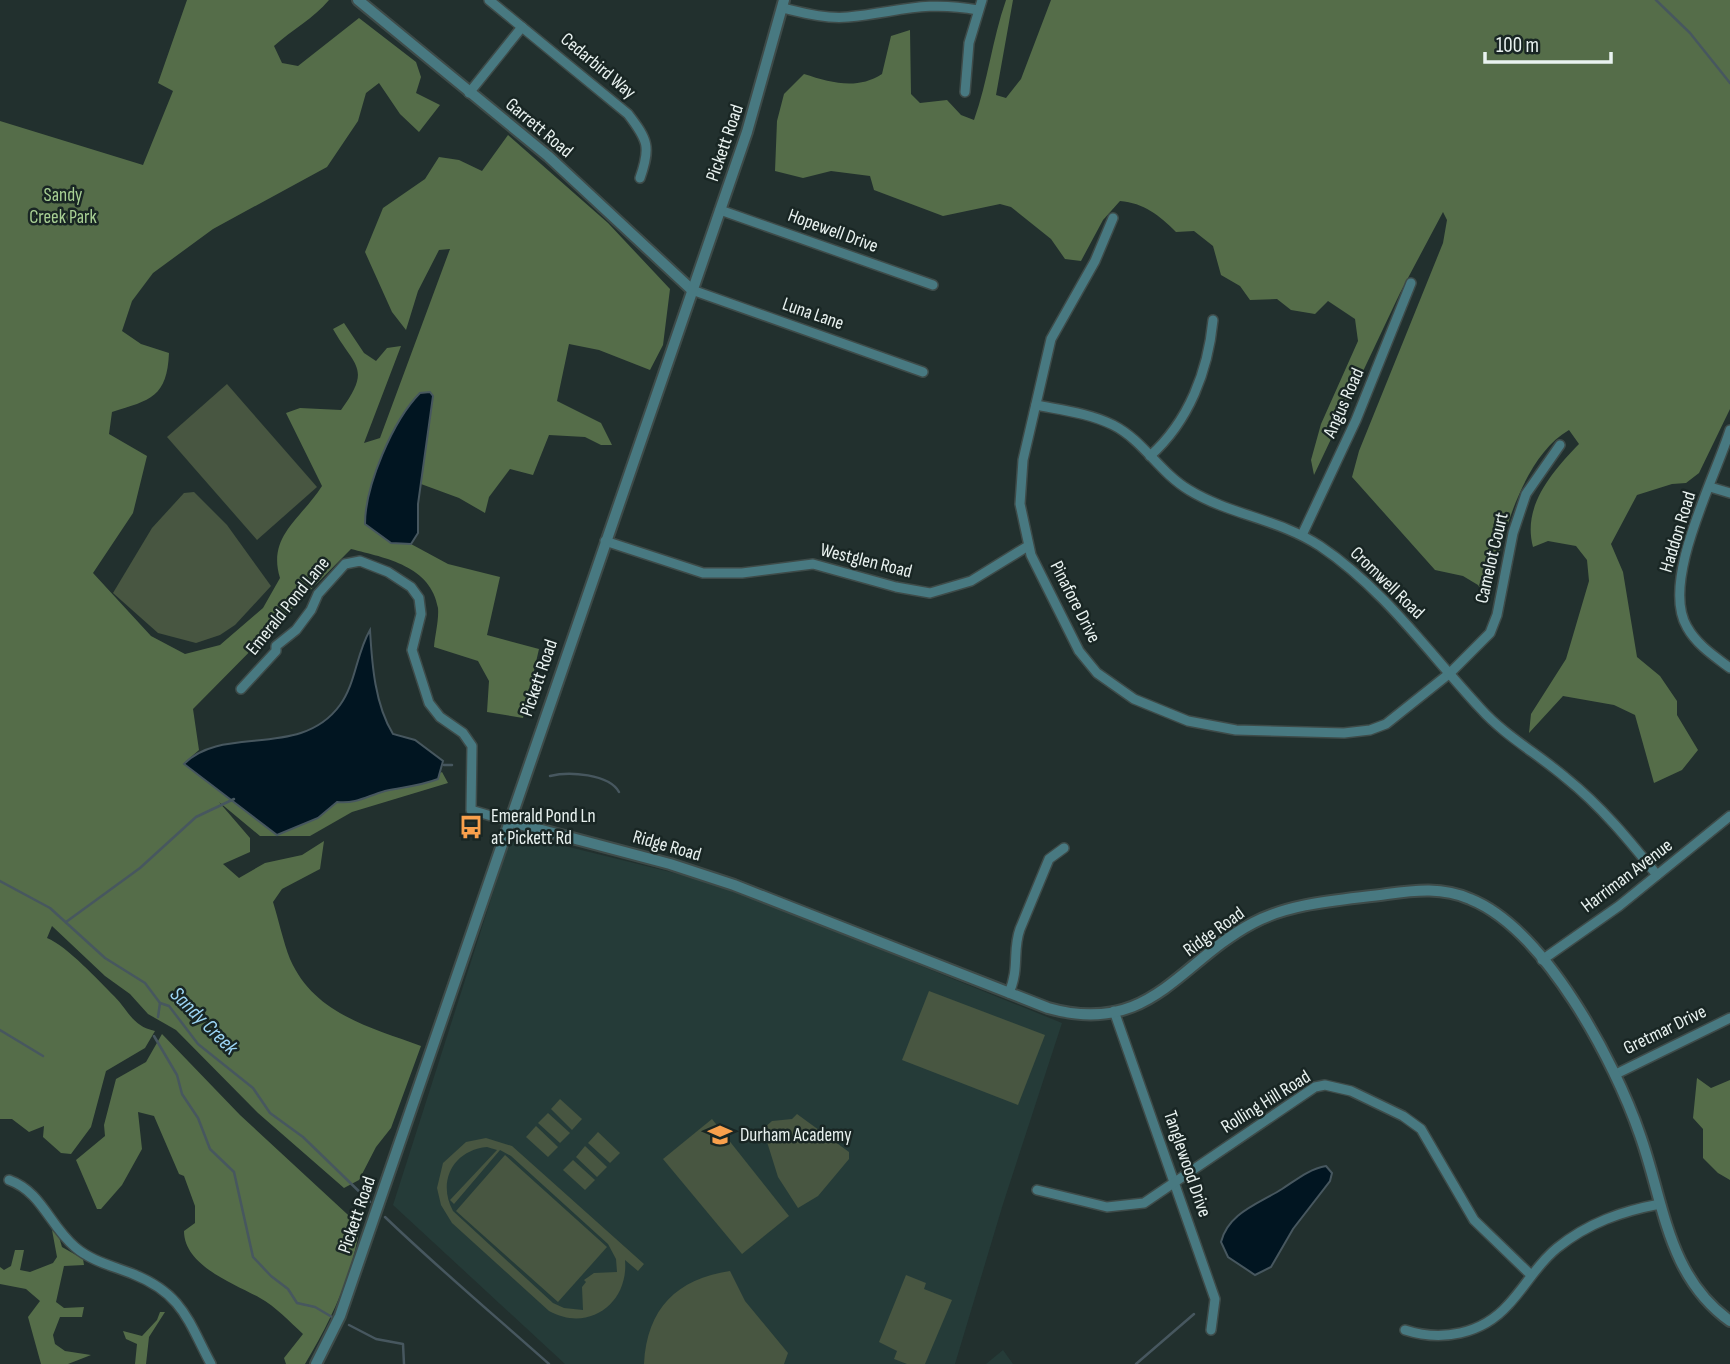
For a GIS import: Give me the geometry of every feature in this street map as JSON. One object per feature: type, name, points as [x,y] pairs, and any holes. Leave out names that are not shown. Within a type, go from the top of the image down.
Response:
[{"type":"street","name":"Garrett Road","points":[[358,0],[548,156],[692,290]]},
{"type":"street","name":"Cedarbird Way","points":[[489,0],[604,93],[636,124],[643,134],[649,153],[640,178]]},
{"type":"street","points":[[783,4],[831,18],[861,15],[918,2],[980,5],[970,43],[965,92]]},
{"type":"street","name":"Pickett Road","points":[[316,1364],[340,1316],[720,210],[760,93],[783,4]]},
{"type":"street","points":[[469,93],[522,27]]},
{"type":"street","name":"Hopewell Drive","points":[[720,210],[933,285]]},
{"type":"street","name":"Pinafore Drive","points":[[1113,218],[1095,261],[1056,327],[1036,405],[1020,487],[1028,546],[1079,652],[1096,673],[1134,699],[1188,721],[1236,730],[1370,730],[1405,712],[1450,673]]},
{"type":"street","name":"Angus Road","points":[[1302,536],[1356,420],[1411,283]]},
{"type":"street","name":"Luna Lane","points":[[692,290],[923,372]]},
{"type":"street","points":[[1150,456],[1173,431],[1192,401],[1208,352],[1213,320]]},
{"type":"street","name":"Cromwell Road","points":[[1036,405],[1089,416],[1113,425],[1150,456],[1174,481],[1204,499],[1302,536],[1359,577],[1492,720],[1586,795],[1657,875]]},
{"type":"street","name":"Haddon Road","points":[[1730,430],[1686,555],[1679,603],[1684,622],[1696,641],[1730,668]]},
{"type":"street","name":"Camelot Court","points":[[1450,673],[1483,642],[1494,625],[1513,533],[1526,494],[1533,480],[1560,445]]},
{"type":"street","points":[[1710,486],[1730,493]]},
{"type":"street","name":"Westglen Road","points":[[605,541],[703,573],[742,573],[813,564],[896,587],[930,593],[971,581],[1028,546]]},
{"type":"street","name":"Emerald Pond Lane","points":[[241,689],[276,651],[276,646],[296,629],[311,610],[318,594],[345,564],[360,561],[388,572],[411,587],[419,598],[421,614],[412,650],[425,694],[433,709],[463,733],[471,746],[471,810],[508,821]]},
{"type":"street","name":"Harriman Avenue","points":[[1542,960],[1619,906],[1730,816]]},
{"type":"street","name":"Ridge Road","points":[[508,821],[712,877],[1009,993],[1072,1014],[1114,1011],[1158,994],[1224,942],[1262,919],[1318,905],[1403,891],[1441,890],[1478,902],[1514,929],[1542,960],[1584,1017],[1616,1074],[1640,1135],[1670,1241],[1687,1276],[1702,1296],[1730,1321]]},
{"type":"street","points":[[1009,993],[1018,967],[1017,938],[1020,929],[1049,859],[1064,848]]},
{"type":"street","name":"Tanglewood Drive","points":[[1114,1011],[1215,1299],[1211,1330]]},
{"type":"street","name":"Gretmar Drive","points":[[1616,1074],[1730,1018]]},
{"type":"street","name":"Rolling Hill Road","points":[[1037,1191],[1118,1207],[1144,1203],[1315,1087],[1339,1087],[1403,1116],[1421,1129],[1474,1220],[1531,1275]]},
{"type":"street","points":[[9,1180],[30,1191],[56,1227],[76,1248],[150,1283],[175,1301],[196,1330],[211,1364]]},
{"type":"street","points":[[1405,1330],[1436,1336],[1461,1334],[1479,1327],[1509,1305],[1531,1275],[1558,1247],[1596,1223],[1660,1204]]},
{"type":"shaded area","points":[[430,392],[433,396],[418,504],[418,533],[411,544],[391,543],[365,524],[370,491],[382,454],[400,420],[420,393]]},
{"type":"shaded area","points":[[370,630],[376,684],[387,723],[393,734],[415,740],[443,761],[438,779],[385,791],[356,801],[337,802],[318,818],[277,835],[184,764],[200,752],[219,746],[283,737],[304,732],[323,722],[345,696]]},
{"type":"shaded area","name":"Durham Academy","points":[[520,835],[695,878],[783,910],[1062,1023],[1003,1204],[955,1364],[565,1364],[393,1205],[507,849]]},
{"type":"shaded area","points":[[1326,1166],[1332,1173],[1330,1181],[1293,1229],[1271,1267],[1255,1275],[1228,1257],[1221,1242],[1237,1216],[1303,1175]]},
{"type":"shaded area","points":[[1003,1350],[1013,1364],[986,1364]]},
{"type":"green space","name":"Sandy Creek Park","points":[[187,0],[329,0],[274,46],[282,63],[298,66],[359,18],[416,62],[421,77],[416,93],[440,105],[419,132],[400,114],[379,83],[366,93],[358,121],[327,167],[213,229],[153,273],[132,301],[122,331],[141,344],[169,353],[168,368],[160,388],[147,400],[112,412],[109,434],[147,456],[133,513],[93,573],[151,636],[185,654],[220,645],[263,608],[280,578],[277,563],[282,539],[322,486],[286,413],[300,408],[341,410],[356,385],[358,376],[353,360],[333,329],[344,323],[364,353],[376,361],[387,348],[401,346],[364,443],[380,438],[450,249],[439,250],[418,291],[406,330],[392,312],[365,252],[383,208],[425,179],[439,157],[459,160],[482,171],[508,135],[608,223],[670,289],[663,345],[650,370],[599,350],[569,344],[557,401],[601,423],[612,445],[601,445],[585,437],[549,435],[533,475],[510,469],[489,497],[485,513],[459,498],[421,484],[433,398],[401,544],[411,544],[448,564],[500,577],[487,635],[539,649],[523,718],[487,712],[489,681],[478,661],[434,647],[438,608],[434,594],[417,573],[392,561],[351,549],[193,709],[199,750],[184,763],[318,818],[337,802],[356,801],[420,782],[442,772],[448,783],[352,812],[310,836],[260,836],[219,802],[250,838],[250,852],[223,864],[239,878],[265,863],[302,855],[324,841],[320,869],[282,889],[273,902],[290,959],[300,978],[329,1006],[363,1025],[421,1046],[391,1128],[376,1147],[359,1180],[344,1188],[258,1113],[176,1030],[148,1014],[130,994],[105,976],[52,926],[47,938],[64,948],[82,964],[136,1022],[155,1031],[145,1048],[106,1071],[91,1127],[71,1154],[61,1153],[43,1137],[44,1126],[29,1132],[12,1119],[0,1119],[0,121],[143,165],[173,91],[158,83]]},
{"type":"green space","points":[[1006,0],[1013,0],[996,95],[1006,98],[1021,79],[1051,0],[1730,0],[1730,409],[1699,473],[1686,483],[1672,484],[1637,495],[1611,544],[1623,572],[1637,657],[1660,676],[1677,701],[1677,715],[1698,750],[1682,770],[1654,783],[1635,715],[1614,705],[1563,696],[1529,733],[1531,714],[1566,659],[1589,581],[1587,560],[1576,546],[1548,541],[1533,547],[1531,532],[1532,518],[1542,491],[1559,466],[1579,444],[1569,430],[1552,443],[1537,461],[1525,483],[1505,532],[1489,602],[1478,585],[1463,576],[1435,570],[1352,477],[1359,451],[1443,243],[1447,220],[1443,212],[1400,293],[1314,475],[1311,460],[1321,424],[1358,341],[1355,319],[1328,301],[1315,314],[1291,310],[1277,299],[1250,300],[1240,286],[1221,275],[1213,246],[1194,231],[1176,232],[1151,211],[1129,202],[1120,201],[1103,220],[1081,261],[1065,259],[1051,239],[1011,207],[1000,204],[943,216],[874,190],[870,176],[831,171],[803,178],[775,171],[777,121],[784,94],[804,74],[844,83],[873,79],[882,74],[891,36],[910,30],[911,94],[920,103],[947,100],[961,115],[974,120]]},
{"type":"green space","points":[[227,384],[317,487],[257,540],[167,437]]},
{"type":"green space","points":[[194,492],[227,525],[271,586],[235,625],[220,635],[196,643],[158,633],[113,593],[152,528],[184,493]]},
{"type":"green space","points":[[929,991],[1045,1035],[1018,1105],[902,1060]]},
{"type":"green space","points":[[162,1034],[240,1115],[360,1226],[352,1263],[339,1298],[305,1364],[286,1364],[284,1358],[303,1334],[272,1306],[225,1280],[201,1264],[192,1254],[184,1231],[195,1223],[195,1206],[184,1176],[179,1174],[154,1116],[138,1112],[142,1149],[122,1185],[101,1209],[97,1209],[76,1160],[105,1136],[104,1125],[116,1079],[146,1062]]},
{"type":"green space","points":[[1697,1078],[1711,1088],[1730,1080],[1730,1180],[1718,1173],[1703,1158],[1703,1129],[1693,1118]]},
{"type":"green space","points":[[560,1099],[582,1119],[572,1130],[551,1109]]},
{"type":"green space","points":[[548,1113],[570,1133],[560,1143],[538,1123]]},
{"type":"green space","points":[[797,1114],[849,1152],[849,1159],[818,1196],[798,1208],[778,1177],[763,1129],[772,1121],[792,1119]]},
{"type":"green space","points":[[712,1119],[789,1216],[742,1254],[663,1159]]},
{"type":"green space","points":[[536,1126],[558,1147],[548,1157],[526,1137]]},
{"type":"green space","points":[[598,1132],[620,1153],[610,1163],[588,1143]]},
{"type":"green space","points":[[486,1138],[512,1146],[644,1264],[638,1271],[625,1260],[625,1275],[620,1289],[604,1310],[592,1316],[578,1318],[564,1317],[549,1311],[452,1223],[441,1205],[437,1188],[443,1163],[466,1142]],"holes":[[[487,1147],[497,1150],[450,1200],[454,1204],[500,1150],[511,1156],[608,1244],[616,1259],[617,1272],[594,1273],[584,1280],[583,1310],[564,1308],[553,1303],[453,1211],[448,1200],[447,1189],[451,1169],[465,1154],[475,1149]]]},
{"type":"green space","points":[[585,1146],[607,1167],[597,1177],[576,1157]]},
{"type":"green space","points":[[505,1155],[607,1247],[558,1302],[456,1211]]},
{"type":"green space","points":[[573,1160],[595,1180],[585,1190],[563,1170]]},
{"type":"green space","points":[[52,1230],[59,1237],[62,1247],[83,1259],[84,1265],[64,1266],[56,1302],[64,1308],[84,1307],[82,1317],[60,1317],[53,1335],[55,1344],[65,1351],[91,1355],[68,1364],[41,1364],[28,1317],[40,1301],[26,1289],[0,1284],[0,1267],[4,1270],[11,1266],[15,1250],[24,1250],[20,1270],[30,1272],[53,1263],[57,1257]]},
{"type":"green space","points":[[730,1271],[745,1301],[788,1353],[784,1364],[644,1364],[651,1327],[668,1300],[695,1281]]},
{"type":"green space","points":[[906,1275],[926,1283],[924,1289],[952,1300],[925,1364],[907,1364],[894,1359],[897,1351],[879,1342]]},
{"type":"green space","points":[[160,1312],[165,1312],[149,1337],[146,1364],[135,1364],[137,1344],[126,1339],[123,1331],[142,1336],[157,1320]]},
{"type":"waterway","points":[[1656,0],[1690,33],[1730,83]]},
{"type":"waterway","points":[[444,765],[452,765]]},
{"type":"waterway","points":[[550,776],[588,775],[607,781],[619,792]]},
{"type":"waterway","points":[[66,922],[140,868],[196,817],[234,799]]},
{"type":"waterway","name":"Sandy Creek","points":[[0,881],[50,908],[105,958],[145,983],[160,1003],[169,1006],[198,1044],[253,1088],[270,1113],[303,1137],[370,1202]]},
{"type":"waterway","points":[[158,1017],[160,1003]]},
{"type":"waterway","points":[[0,1030],[43,1056]]},
{"type":"waterway","points":[[154,1036],[177,1075],[182,1094],[198,1118],[210,1149],[234,1172],[253,1257],[288,1289],[297,1303],[315,1307],[332,1317]]},
{"type":"waterway","name":"Sandy Creek","points":[[385,1217],[549,1364]]},
{"type":"waterway","points":[[1136,1364],[1194,1314]]},
{"type":"waterway","points":[[349,1325],[376,1339],[403,1344],[404,1364]]},
{"type":"place","name":"Emerald Pond Ln at Pickett Rd","points":[[471,827]]},
{"type":"place","name":"Durham Academy","points":[[720,1135]]}]
